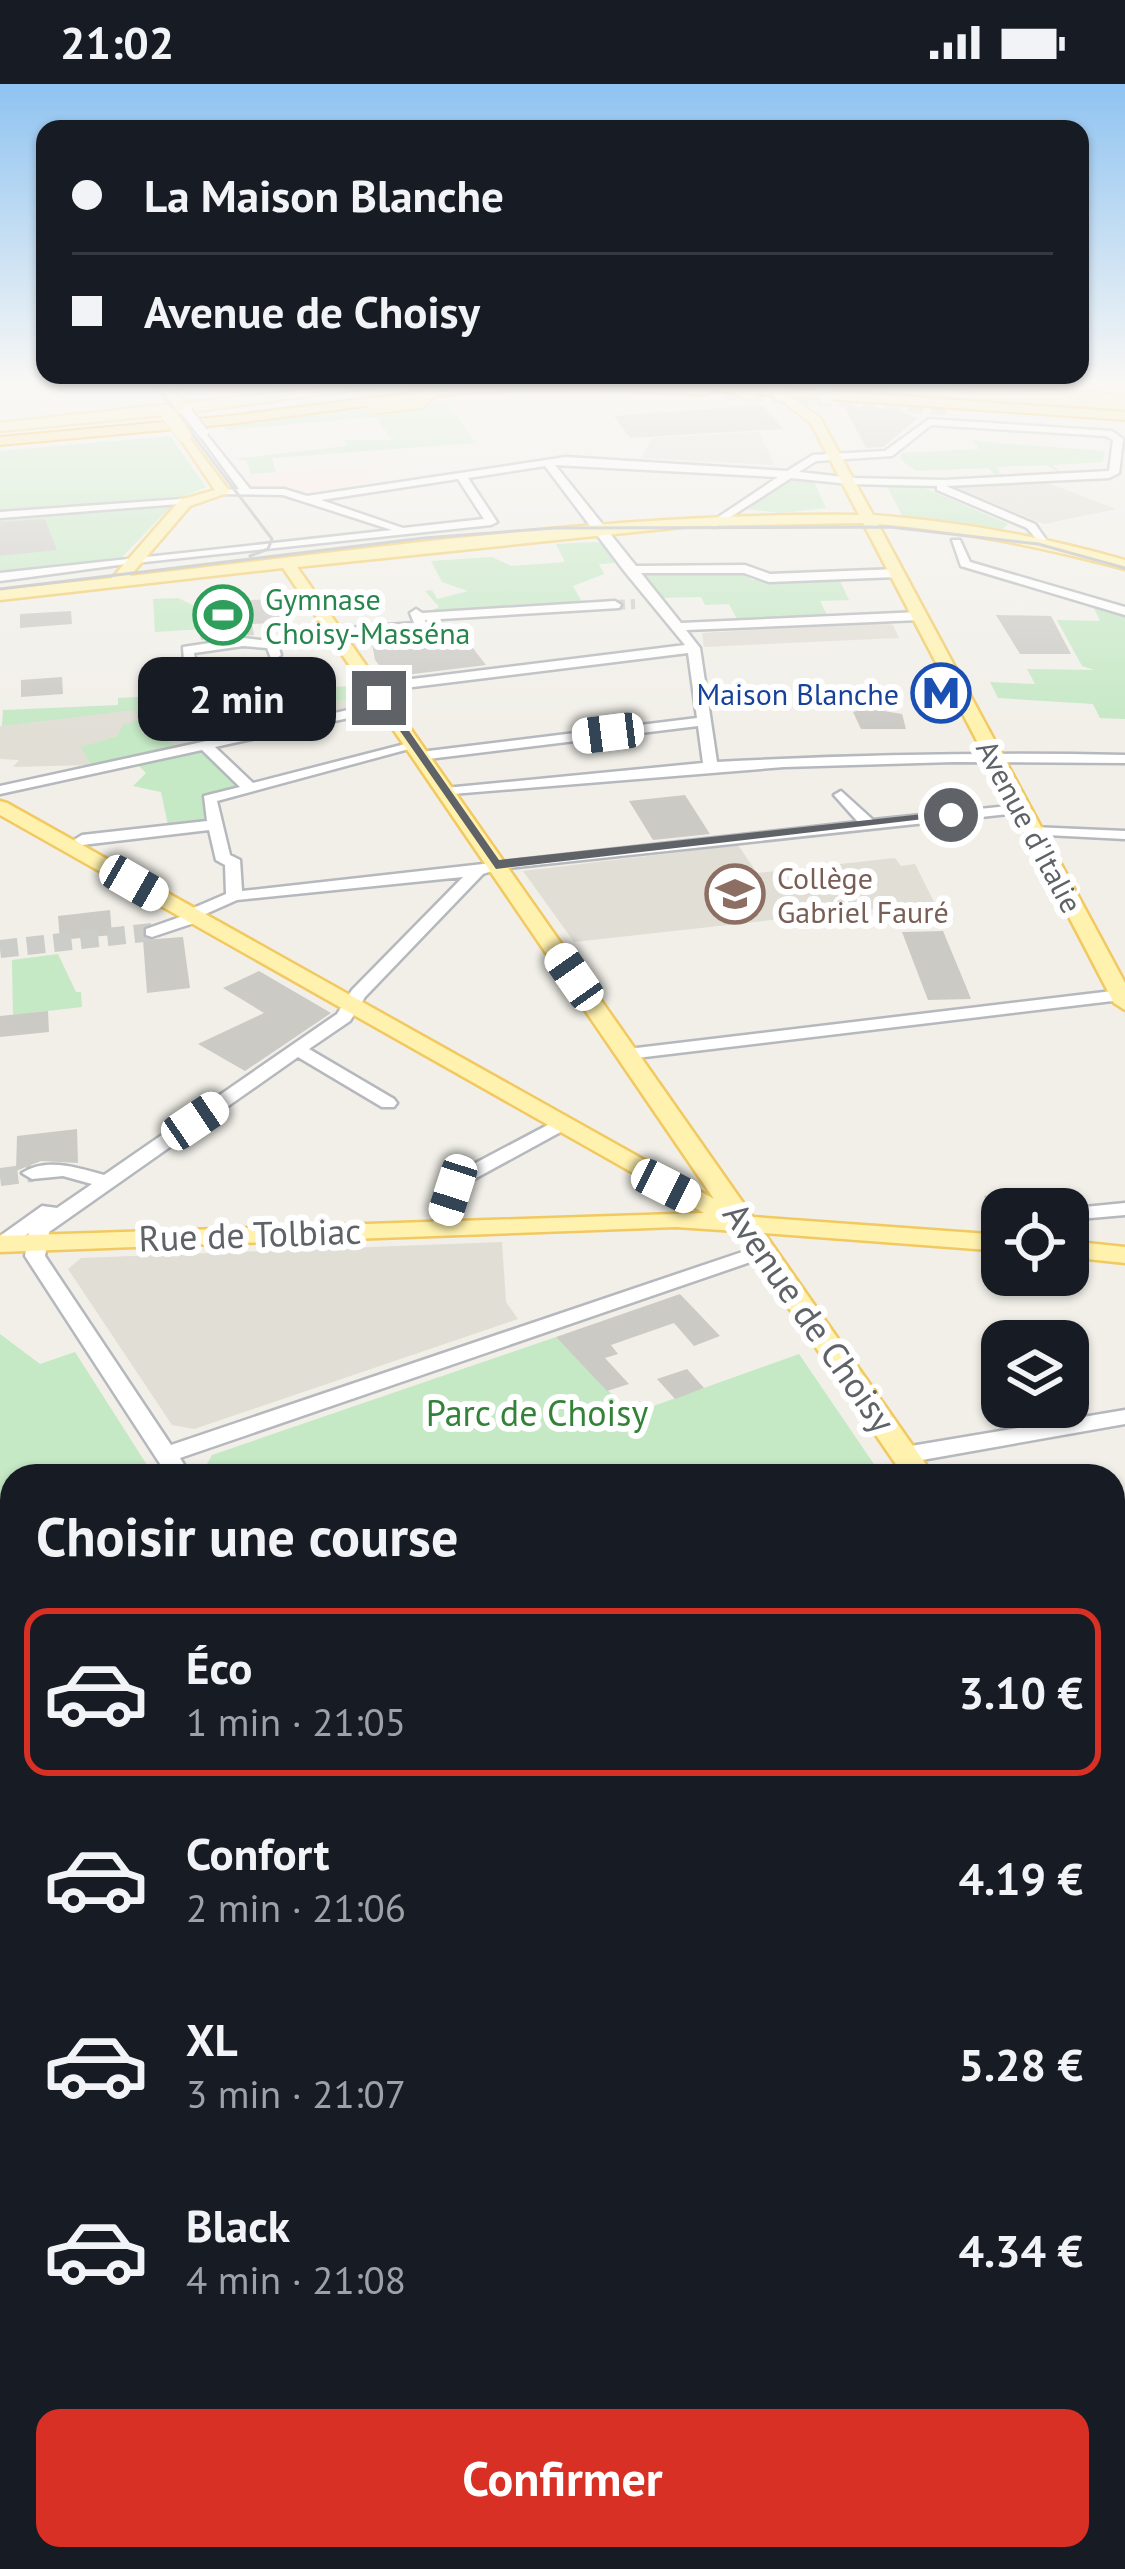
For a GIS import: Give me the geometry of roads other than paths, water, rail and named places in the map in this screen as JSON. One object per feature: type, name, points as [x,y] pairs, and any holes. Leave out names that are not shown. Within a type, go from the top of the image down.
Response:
[{"type":"main road","points":[[118,584],[126,563],[191,501]]},
{"type":"main road","name":"Avenue d'Italie","points":[[860,501],[1018,809],[1123,999]]},
{"type":"main road","points":[[0,597],[599,530],[715,524],[1037,534],[1125,566]]},
{"type":"main road","points":[[599,530],[874,528],[1049,553],[1125,575]]},
{"type":"main road","name":"Avenue de Choisy","points":[[288,565],[445,792],[487,868],[628,1054],[732,1204],[738,1221],[787,1279],[911,1464]]},
{"type":"main road","points":[[0,807],[738,1221]]},
{"type":"main road","name":"Rue de Tolbiac","points":[[1,1244],[738,1221],[981,1235]]},
{"type":"main road","points":[[1089,1251],[1125,1255]]},
{"type":"street","points":[[0,515],[180,501]]},
{"type":"street","points":[[312,501],[410,532]]},
{"type":"street","points":[[0,577],[491,522],[478,501]]},
{"type":"street","points":[[577,501],[694,648],[710,765]]},
{"type":"street","points":[[715,524],[748,501]]},
{"type":"street","points":[[966,501],[1037,534]]},
{"type":"street","points":[[956,542],[965,564],[1125,611]]},
{"type":"street","points":[[629,570],[745,569],[769,578],[897,573]]},
{"type":"street","points":[[635,604],[656,603]]},
{"type":"street","points":[[334,633],[421,626],[426,614],[615,605]]},
{"type":"street","points":[[676,627],[919,616]]},
{"type":"street","points":[[214,675],[191,674],[187,650],[250,642],[272,645],[275,655]]},
{"type":"street","points":[[372,688],[694,648]]},
{"type":"street","points":[[0,790],[385,706]]},
{"type":"street","points":[[234,896],[232,860],[224,860],[209,799],[417,751],[704,721]]},
{"type":"street","points":[[205,745],[249,788]]},
{"type":"street","points":[[445,792],[710,765],[992,755],[1125,759]]},
{"type":"street","points":[[841,795],[869,825]]},
{"type":"street","points":[[152,932],[234,896],[1018,809]]},
{"type":"street","points":[[82,840],[214,826]]},
{"type":"street","points":[[1032,832],[1125,836]]},
{"type":"street","points":[[1,1244],[296,1049],[350,1006],[487,868]]},
{"type":"street","points":[[309,888],[313,910]]},
{"type":"street","points":[[628,1054],[1123,999]]},
{"type":"street","points":[[296,1049],[388,1103]]},
{"type":"street","points":[[441,1228],[458,1180],[560,1125]]},
{"type":"street","points":[[32,1174],[64,1170],[100,1180]]},
{"type":"street","points":[[100,1180],[50,1220],[34,1243],[40,1264],[172,1464]]},
{"type":"street","points":[[1089,1212],[1125,1209]]},
{"type":"street","points":[[166,1454],[761,1252]]},
{"type":"street","points":[[916,1464],[1125,1417]]},
{"type":"tunnel","points":[[615,605],[635,604]]},
{"type":"tunnel","points":[[0,949],[152,932],[141,933]]},
{"type":"tunnel","points":[[0,1177],[32,1173]]},
{"type":"tram line","points":[[243,501],[272,539],[268,549],[250,556]]},
{"type":"tram line","points":[[0,589],[424,538],[555,528],[890,527],[1038,544],[1125,568]]},
{"type":"place","name":"Gymnase Choisy-Masséna","points":[[223,615]]},
{"type":"place","name":"Maison Blanche","points":[[941,693]]},
{"type":"place","name":"Collège Gabriel Fauré","points":[[735,894]]},
{"type":"park label","name":"Parc de Choisy","points":[[537,1412]]}]
